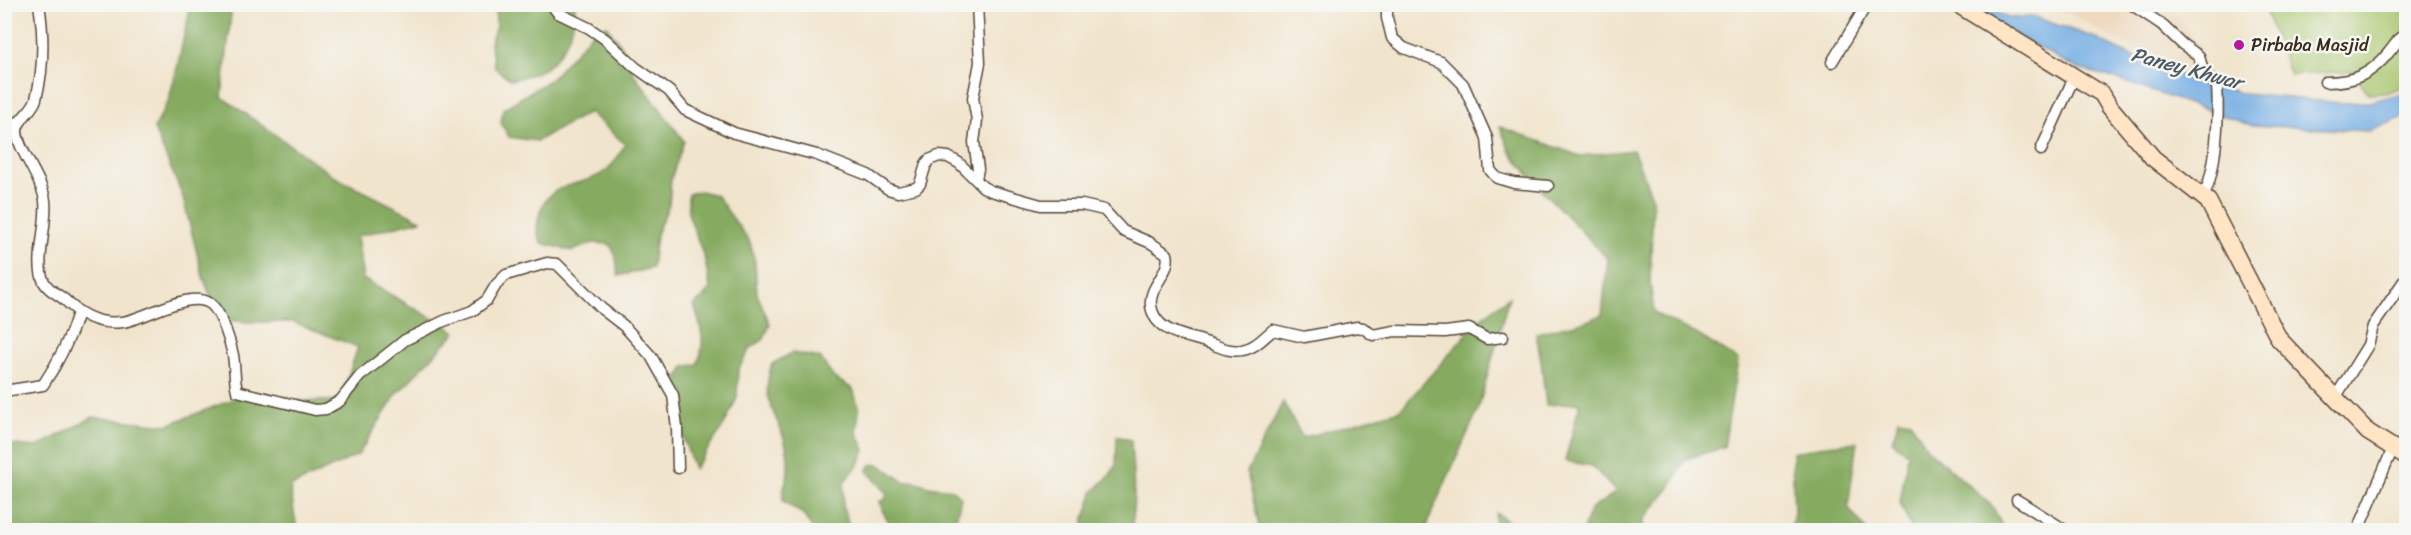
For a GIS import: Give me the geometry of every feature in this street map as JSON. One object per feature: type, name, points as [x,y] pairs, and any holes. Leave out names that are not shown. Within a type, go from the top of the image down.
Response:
[{"type":"main road","points":[[1957,4],[2075,75],[2102,94],[2109,106],[2153,159],[2208,201],[2279,339],[2368,432],[2400,452]]},
{"type":"street","points":[[39,4],[43,61],[36,100],[21,121],[17,131],[29,163],[42,186],[45,199],[41,264],[44,281],[78,313],[108,323],[124,322],[161,308],[205,299],[214,306],[229,342],[237,391],[315,411],[326,409],[340,401],[360,376],[405,340],[444,321],[472,311],[487,300],[496,285],[506,275],[547,262],[557,264],[602,309],[624,326],[655,363],[673,395],[678,468]]},
{"type":"street","points":[[551,4],[558,13],[589,28],[605,39],[635,67],[669,91],[685,110],[734,133],[817,154],[868,175],[888,189],[898,192],[916,188],[920,184],[926,164],[929,160],[939,156],[948,157],[959,163],[983,187],[991,191],[1041,205],[1082,205],[1104,210],[1124,231],[1151,243],[1167,254],[1167,266],[1152,290],[1151,304],[1154,315],[1170,332],[1229,350],[1252,348],[1273,330],[1304,337],[1357,327],[1373,334],[1395,331],[1445,332],[1469,329],[1487,339],[1503,337]]},
{"type":"street","points":[[976,179],[978,169],[974,142],[977,120],[973,98],[980,63],[977,4]]},
{"type":"street","points":[[1387,4],[1387,18],[1392,38],[1404,48],[1441,62],[1463,84],[1487,138],[1490,170],[1497,178],[1514,183],[1548,186]]},
{"type":"street","points":[[1832,62],[1867,4]]},
{"type":"street","points":[[2131,4],[2162,24],[2182,44],[2199,56],[2204,75],[2217,84],[2217,119],[2211,178],[2203,197]]},
{"type":"street","points":[[2325,82],[2347,82],[2362,77],[2388,53],[2399,38],[2406,35]]},
{"type":"street","points":[[2041,150],[2075,75]]},
{"type":"street","points":[[4,127],[21,121]]},
{"type":"street","points":[[2335,398],[2368,345],[2373,326],[2406,278]]},
{"type":"street","points":[[4,391],[43,385],[67,346],[78,313]]},
{"type":"street","points":[[2358,531],[2400,452]]},
{"type":"street","points":[[2018,500],[2065,531]]},
{"type":"shaded area","points":[[2041,5],[2168,5],[2200,46],[2194,76],[2120,42],[2071,14]]},
{"type":"green space","points":[[184,5],[232,5],[222,97],[335,177],[421,220],[357,236],[363,279],[456,332],[396,395],[358,455],[290,487],[297,530],[5,530],[4,444],[37,447],[93,417],[167,425],[247,394],[277,401],[340,401],[358,347],[293,322],[246,322],[220,319],[203,277],[182,194],[154,129],[169,99],[177,68],[189,14]]},
{"type":"green space","points":[[495,5],[575,5],[575,14],[568,39],[559,54],[547,67],[511,80],[495,68],[490,43],[496,26]]},
{"type":"green space","points":[[2263,5],[2406,5],[2406,86],[2385,93],[2369,94],[2352,71],[2290,75]]},
{"type":"green space","points":[[606,25],[621,45],[634,74],[684,141],[671,179],[669,205],[656,234],[652,268],[618,276],[616,257],[610,244],[593,243],[572,251],[542,243],[537,224],[545,201],[552,193],[590,179],[609,168],[625,144],[589,112],[537,141],[509,137],[501,123],[503,109],[551,79],[592,33]]},
{"type":"green space","points":[[1500,127],[1580,156],[1633,150],[1653,199],[1650,282],[1654,313],[1698,335],[1738,360],[1724,447],[1686,459],[1669,489],[1644,519],[1642,530],[1583,530],[1590,510],[1616,492],[1592,466],[1565,461],[1580,403],[1546,405],[1536,333],[1584,322],[1602,315],[1608,259],[1537,185],[1510,151]]},
{"type":"green space","points":[[700,191],[716,195],[750,242],[755,262],[757,294],[770,324],[764,339],[750,349],[738,370],[737,398],[723,427],[694,469],[679,425],[678,378],[685,366],[697,365],[700,357],[702,335],[694,305],[710,288],[705,260],[688,213],[688,194]]},
{"type":"green space","points":[[1509,297],[1478,410],[1426,530],[1260,530],[1247,472],[1283,402],[1303,438],[1400,410],[1479,320]]},
{"type":"green space","points":[[792,353],[820,358],[834,378],[853,389],[859,408],[857,432],[865,450],[859,464],[844,482],[843,508],[851,530],[813,530],[803,514],[783,501],[788,471],[787,452],[767,388],[772,364]]},
{"type":"green space","points":[[1899,419],[1910,421],[1928,449],[1993,507],[2004,530],[1912,530],[1900,503],[1908,454],[1892,441]]},
{"type":"green space","points":[[1117,436],[1131,440],[1134,492],[1132,530],[1086,530],[1084,522],[1093,492],[1110,475],[1116,465]]},
{"type":"green space","points":[[1857,442],[1848,507],[1866,530],[1790,530],[1794,513],[1792,453],[1827,445]]},
{"type":"green space","points":[[879,464],[905,482],[917,482],[954,491],[961,498],[955,523],[961,530],[893,530],[882,510],[880,501],[885,500],[887,493],[867,471],[871,465]]},
{"type":"green space","points":[[1496,513],[1521,530],[1493,530]]},
{"type":"water","points":[[1960,5],[1985,5],[2007,18],[2034,17],[2092,37],[2155,67],[2244,94],[2340,103],[2370,102],[2406,92],[2406,116],[2370,131],[2251,125],[2107,76],[2078,69]]},
{"type":"place","name":"Pirbaba Masjid","points":[[2239,45]]},
{"type":"water label","name":"Paney Khwar","points":[[2187,68]]}]
